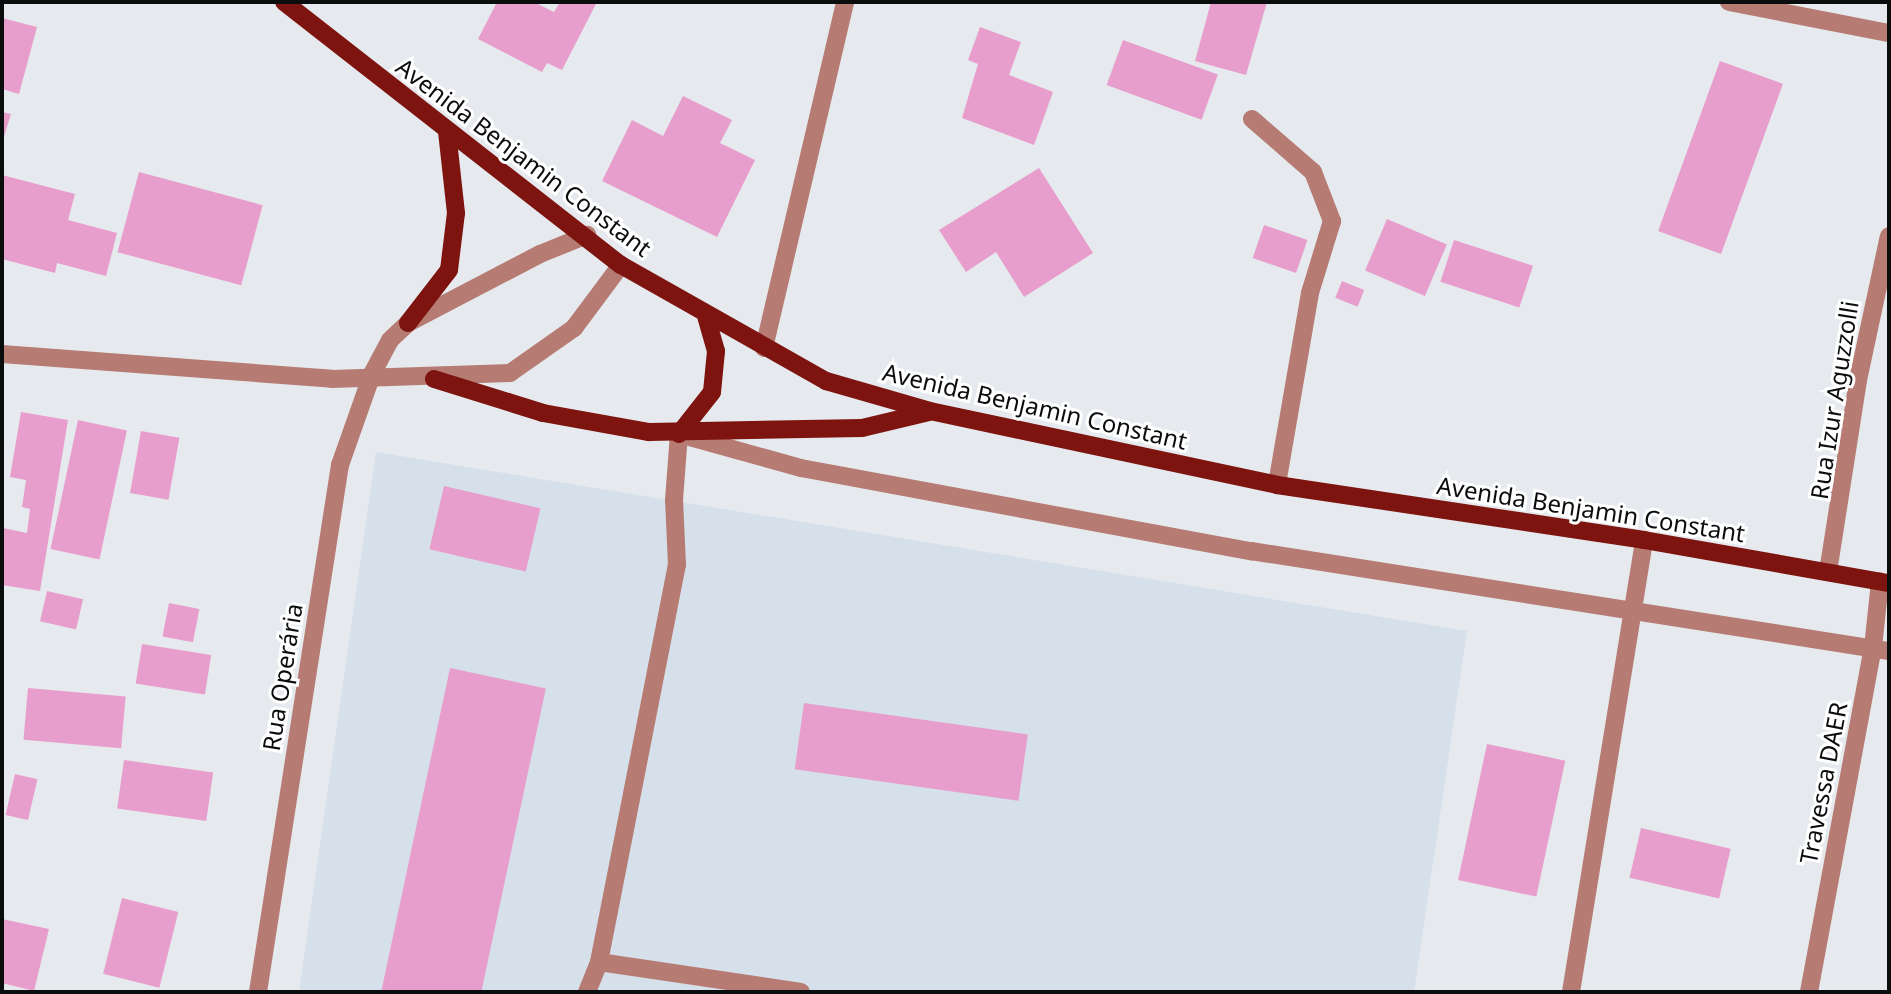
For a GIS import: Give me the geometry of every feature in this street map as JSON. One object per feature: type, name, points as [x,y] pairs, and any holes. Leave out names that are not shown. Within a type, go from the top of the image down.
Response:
[{"type":"main road","name":"Avenida Benjamin Constant","points":[[284,2],[447,131],[587,235],[621,265],[706,317],[826,381],[930,411],[1277,485],[1644,540],[1885,582]]},
{"type":"main road","points":[[408,323],[449,270],[456,213],[447,131]]},
{"type":"main road","points":[[679,433],[712,392],[716,351],[706,317]]},
{"type":"main road","points":[[434,379],[543,413],[622,428],[679,433],[862,428],[930,411]]},
{"type":"street","points":[[764,348],[845,2]]},
{"type":"street","points":[[1729,2],[1889,33]]},
{"type":"street","points":[[1252,119],[1313,172],[1332,221],[1310,293],[1277,485]]},
{"type":"street","points":[[408,323],[540,254],[587,235]]},
{"type":"street","name":"Rua Izur Aguzzolli","points":[[1828,572],[1858,380],[1889,236]]},
{"type":"street","points":[[2,354],[332,379],[372,374],[434,379],[510,373],[574,328],[621,265]]},
{"type":"street","name":"Rua Operária","points":[[258,992],[340,465],[372,374],[390,340],[408,323]]},
{"type":"street","points":[[586,992],[599,962],[677,565],[674,500],[679,433],[801,468],[1197,541],[1881,650]]},
{"type":"street","points":[[1571,992],[1644,540]]},
{"type":"street","name":"Travessa DAER","points":[[1809,992],[1881,650],[1885,582]]},
{"type":"street","points":[[599,962],[801,992]]},
{"type":"shaded area","points":[[376,452],[1467,631],[1414,992],[299,992]]},
{"type":"building","points":[[497,2],[534,2],[554,12],[560,2],[597,2],[562,70],[547,63],[542,72],[478,39]]},
{"type":"building","points":[[1211,2],[1267,2],[1246,75],[1195,61]]},
{"type":"building","points":[[2,18],[37,27],[19,94],[2,89]]},
{"type":"building","points":[[980,27],[1021,42],[1009,75],[1053,92],[1034,145],[962,118],[978,64],[968,60]]},
{"type":"building","points":[[1123,40],[1218,75],[1201,120],[1107,85]]},
{"type":"building","points":[[1720,61],[1783,84],[1721,254],[1658,231]]},
{"type":"building","points":[[683,96],[732,120],[720,143],[755,160],[717,237],[602,181],[632,120],[663,136]]},
{"type":"building","points":[[2,112],[11,114],[2,143]]},
{"type":"building","points":[[1039,168],[1093,253],[1024,297],[996,252],[966,272],[939,230]]},
{"type":"building","points":[[139,172],[263,205],[241,285],[118,252]]},
{"type":"building","points":[[2,175],[75,194],[68,220],[117,233],[106,276],[57,263],[55,273],[2,259]]},
{"type":"building","points":[[1387,219],[1447,244],[1425,296],[1365,271]]},
{"type":"building","points":[[1264,225],[1307,240],[1296,273],[1253,258]]},
{"type":"building","points":[[1454,240],[1533,266],[1519,307],[1440,282]]},
{"type":"building","points":[[1342,281],[1364,290],[1358,307],[1335,298]]},
{"type":"building","points":[[21,412],[68,420],[40,591],[2,585],[3,528],[27,533],[30,509],[22,507],[26,480],[10,477]]},
{"type":"building","points":[[78,420],[127,430],[99,560],[51,549]]},
{"type":"building","points":[[141,431],[179,438],[168,500],[130,493]]},
{"type":"building","points":[[444,486],[540,508],[526,572],[429,549]]},
{"type":"building","points":[[47,591],[83,599],[76,630],[40,621]]},
{"type":"building","points":[[169,603],[199,609],[193,642],[163,636]]},
{"type":"building","points":[[142,644],[211,655],[205,694],[136,684]]},
{"type":"building","points":[[450,668],[546,688],[481,992],[381,992]]},
{"type":"building","points":[[28,688],[126,697],[121,748],[23,740]]},
{"type":"building","points":[[804,703],[1028,734],[1018,801],[795,769]]},
{"type":"building","points":[[1487,744],[1565,761],[1536,897],[1458,880]]},
{"type":"building","points":[[124,760],[213,773],[206,821],[117,809]]},
{"type":"building","points":[[15,774],[37,779],[28,820],[6,815]]},
{"type":"building","points":[[1641,828],[1731,849],[1719,898],[1630,878]]},
{"type":"building","points":[[122,898],[178,912],[159,988],[103,974]]},
{"type":"building","points":[[2,919],[49,929],[34,991],[2,983]]}]
